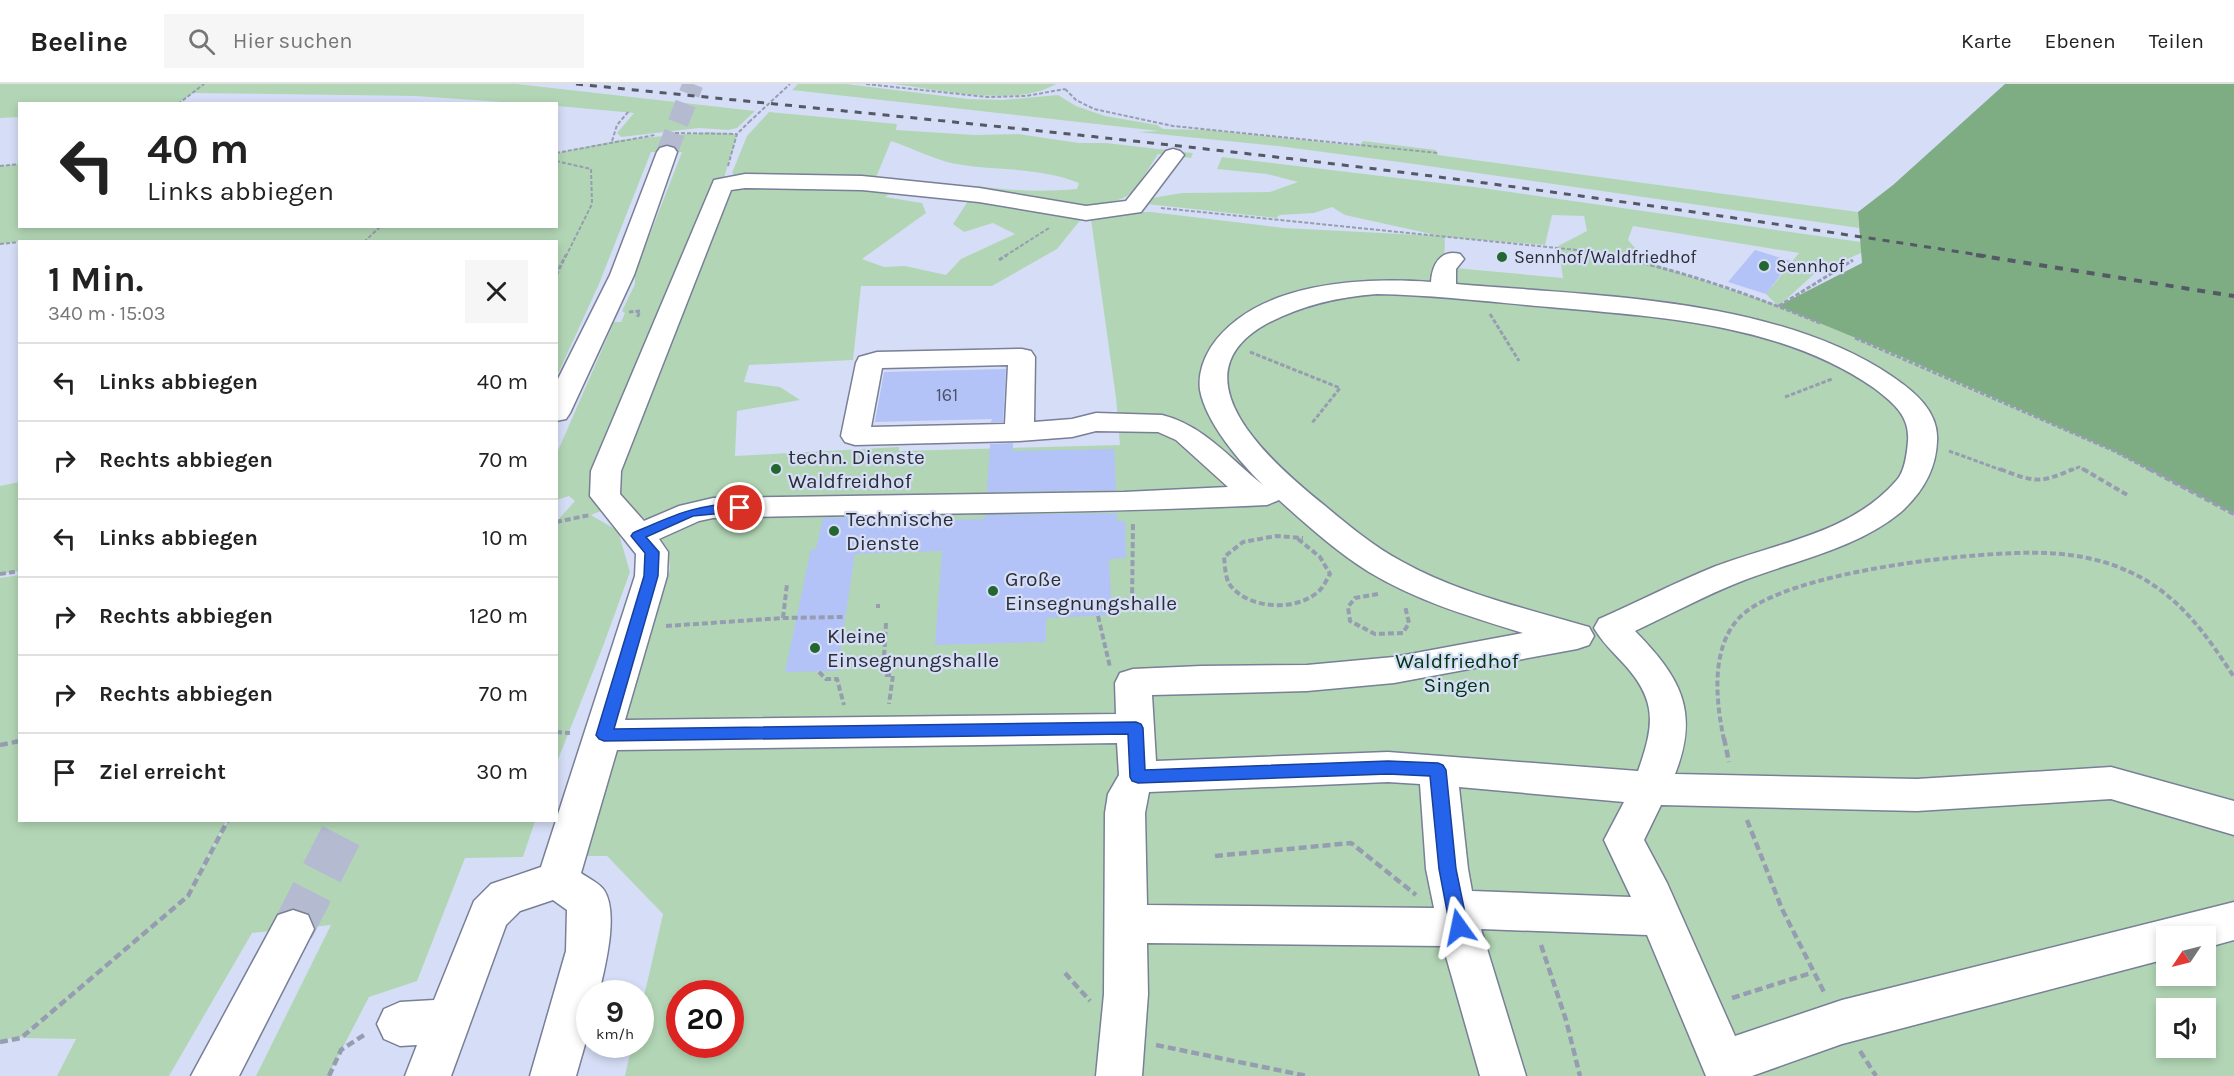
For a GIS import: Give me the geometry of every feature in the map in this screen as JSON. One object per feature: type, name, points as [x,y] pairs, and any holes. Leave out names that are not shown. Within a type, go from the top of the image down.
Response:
[{"type":"main road","points":[[558,409],[622,275],[668,140]]},
{"type":"main road","points":[[558,880],[651,576],[652,552],[605,496],[606,471],[722,185],[746,181],[862,183],[979,195],[1097,214],[1133,207],[1173,155]]},
{"type":"main road","points":[[1452,259],[1444,267],[1457,291]]},
{"type":"main road","points":[[1120,1056],[1126,994],[1125,813],[1128,794],[1138,777],[1133,683],[1201,679],[1307,678],[1394,670],[1577,636],[1611,628],[1731,573],[1841,535],[1887,507],[1911,483],[1922,451],[1924,429],[1913,406],[1885,382],[1853,363],[1770,333],[1703,316],[1457,291],[1374,286],[1325,292],[1296,300],[1240,328],[1227,342],[1214,369],[1212,384],[1219,409],[1262,467],[1290,494],[1336,532],[1389,569],[1409,590],[1446,596],[1577,636]]},
{"type":"main road","points":[[1019,432],[1022,357],[877,360],[869,363],[855,436],[1019,432],[1072,428],[1096,422],[1162,424],[1186,434],[1255,495]]},
{"type":"main road","points":[[638,536],[690,513],[713,508],[1124,502],[1290,494]]},
{"type":"main road","points":[[1611,628],[1650,671],[1666,697],[1669,732],[1650,787],[1624,840],[1726,1070],[1842,1022],[2156,942]]},
{"type":"main road","points":[[604,735],[1136,728]]},
{"type":"main road","points":[[1138,777],[1388,768],[1737,792],[1917,795],[2111,783],[2234,818]]},
{"type":"main road","points":[[1438,770],[1447,869],[1457,918],[1503,1076]]},
{"type":"main road","points":[[428,1076],[489,914],[506,897],[558,880]]},
{"type":"main road","points":[[553,1076],[588,951],[588,901],[558,880]]},
{"type":"main road","points":[[1125,924],[1457,918],[1531,913],[1660,917]]},
{"type":"main road","points":[[2215,926],[2234,921]]},
{"type":"main road","points":[[214,1076],[293,928]]},
{"type":"main road","points":[[400,1024],[449,1021]]},
{"type":"path","points":[[181,102],[204,84]]},
{"type":"path","points":[[722,185],[737,134],[790,84]]},
{"type":"path","points":[[866,84],[987,97],[1026,96],[1065,89]]},
{"type":"path","points":[[1065,89],[1067,84]]},
{"type":"path","points":[[1065,89],[1076,99],[1094,109],[1173,126],[1438,153]]},
{"type":"path","points":[[612,141],[616,125],[629,111]]},
{"type":"path","points":[[558,153],[612,141],[668,140],[709,132],[737,134]]},
{"type":"path","points":[[558,161],[591,169],[592,204],[558,271]]},
{"type":"path","points":[[0,166],[18,164]]},
{"type":"path","points":[[999,260],[1075,212]]},
{"type":"path","points":[[366,240],[379,228]]},
{"type":"path","points":[[0,244],[18,242]]},
{"type":"path","points":[[1778,306],[1853,260]]},
{"type":"path","points":[[1457,291],[1488,312],[1519,361]]},
{"type":"path","points":[[1227,342],[1340,388],[1312,423]]},
{"type":"path","points":[[1785,397],[1827,382],[1852,367],[1853,363]]},
{"type":"path","points":[[1974,460],[2032,481],[2051,479],[2079,467],[2129,496]]},
{"type":"path","points":[[1298,539],[1320,556],[1330,574],[1321,590],[1299,604],[1270,605],[1244,597],[1228,583],[1224,557],[1244,542],[1276,536],[1298,539],[1336,532]]},
{"type":"path","points":[[1098,607],[1132,604],[1134,543]]},
{"type":"path","points":[[1867,1076],[1875,1075],[1811,973],[1765,872],[1737,792],[1720,724],[1717,693],[1720,659],[1728,634],[1741,615],[1762,601],[1807,583],[1866,571],[2000,554],[2047,553],[2088,560],[2129,572],[2169,593],[2189,612],[2234,677]]},
{"type":"path","points":[[0,574],[18,571]]},
{"type":"path","points":[[783,618],[788,584]]},
{"type":"path","points":[[1409,590],[1407,608],[1409,622],[1403,633],[1389,636],[1365,633],[1350,621],[1348,607],[1355,598],[1409,590]]},
{"type":"path","points":[[1098,616],[1112,674],[1133,683]]},
{"type":"path","points":[[635,628],[783,618],[844,617]]},
{"type":"path","points":[[886,623],[883,675],[893,675],[886,732]]},
{"type":"path","points":[[819,672],[826,679],[837,679],[844,703],[845,720],[842,732]]},
{"type":"path","points":[[0,745],[18,741]]},
{"type":"path","points":[[0,1042],[21,1038],[188,896],[227,822]]},
{"type":"path","points":[[1215,856],[1351,843],[1422,900],[1457,918]]},
{"type":"path","points":[[1531,913],[1566,1020],[1580,1076]]},
{"type":"path","points":[[1065,973],[1120,1056],[1306,1076]]},
{"type":"path","points":[[1700,1009],[1811,973]]},
{"type":"path","points":[[329,1076],[341,1050],[364,1034],[400,1024]]},
{"type":"green space","points":[[0,84],[517,84],[755,111],[737,128],[728,130],[699,128],[621,137],[617,133],[634,113],[558,106],[558,102],[502,102],[415,96],[193,93],[180,102],[18,102],[18,117],[0,118]]},
{"type":"green space","points":[[798,84],[846,84],[968,99],[1002,100],[1058,95],[1076,106],[1105,116],[1157,125],[1163,129],[1208,130],[1359,146],[1363,141],[1436,150],[1438,155],[1858,212],[1859,228],[1278,146],[1138,132],[1159,131],[792,90]]},
{"type":"green space","points":[[893,84],[1056,84],[1040,91],[999,96],[954,93]]},
{"type":"green space","points":[[2005,84],[2234,84],[2234,514],[2114,451],[1902,357],[1778,306],[1862,263],[1858,212],[1893,185]]},
{"type":"green space","name":"Waldfriedhof Singen","points":[[769,112],[897,124],[896,130],[975,135],[1018,134],[1079,143],[1106,143],[1193,153],[1191,158],[1158,154],[1142,180],[1129,194],[1112,202],[1081,206],[1086,213],[1057,249],[992,286],[861,286],[853,360],[749,365],[744,382],[780,387],[800,400],[737,411],[735,456],[899,447],[899,451],[1120,445],[1116,398],[1091,219],[1127,212],[1151,212],[1284,228],[1440,236],[1345,215],[1332,207],[1314,213],[1280,215],[1276,218],[1128,202],[1182,193],[1270,192],[1298,182],[1267,174],[1217,169],[1222,157],[1482,188],[1861,242],[1861,253],[1814,274],[1779,306],[1902,357],[2114,451],[2234,514],[2234,1076],[625,1076],[629,1058],[654,1058],[654,980],[648,980],[663,914],[607,856],[584,856],[618,735],[670,569],[668,549],[644,518],[620,501],[615,477],[728,191],[758,183],[894,191],[885,197],[922,203],[926,213],[862,259],[884,267],[905,266],[946,275],[961,259],[1015,234],[993,223],[964,232],[953,224],[978,186],[1015,190],[1052,190],[1077,189],[1079,183],[1049,174],[956,164],[891,141],[875,180],[738,178],[732,173],[747,136]],"holes":[[[1552,215],[1584,216],[1587,231],[1558,246],[1563,278],[1444,267],[1445,237],[1545,245]],[[1633,226],[1799,253],[1766,294],[1777,305],[1649,263],[1628,240]]]},
{"type":"green space","points":[[709,132],[737,134],[722,185],[606,471],[613,506],[591,515],[618,531],[630,572],[558,759],[558,520],[575,501],[569,496],[558,500],[558,451],[614,322],[621,322],[625,313],[622,311],[635,284],[635,273],[682,152],[651,152],[599,284],[558,374],[558,240],[18,240],[0,244],[0,166],[18,164],[18,228],[558,228],[558,153],[619,140]]},
{"type":"green space","points":[[18,482],[18,571],[0,574],[0,486]]},
{"type":"green space","points":[[18,575],[18,822],[225,822],[188,896],[227,822],[535,822],[523,857],[465,858],[417,981],[369,997],[328,1076],[256,1076],[331,925],[252,933],[169,1076],[57,1076],[76,1039],[21,1038],[71,994],[21,1037],[0,1040],[0,578]]},
{"type":"building","name":"Sennhof","points":[[1755,250],[1791,261],[1766,294],[1728,282]]},
{"type":"building","points":[[1006,369],[1003,422],[991,422],[992,419],[875,422],[884,372]]},
{"type":"building","points":[[1013,443],[1013,451],[1114,449],[1116,490],[987,492],[990,444]]},
{"type":"building","points":[[1117,513],[1117,521],[1125,521],[1126,558],[1109,559],[1112,615],[1046,618],[1046,642],[935,645],[942,551],[855,554],[837,671],[785,672],[811,549],[816,549],[823,518],[875,517],[874,522],[985,519],[985,515]]},
{"type":"tunnel","points":[[667,152],[693,84]]},
{"type":"tunnel","points":[[293,929],[348,822]]},
{"type":"railway","points":[[576,84],[1343,165],[1665,208],[1986,256]]},
{"type":"railway","points":[[1976,255],[2234,296]]},
{"type":"place","name":"Sennhof/Waldfriedhof","points":[[1502,257]]},
{"type":"place","name":"Sennhof","points":[[1764,266]]},
{"type":"place","name":"techn. Dienste Waldfreidhof","points":[[776,469]]},
{"type":"place","name":"Technische Dienste","points":[[834,531]]},
{"type":"place","name":"Große Einsegnungshalle","points":[[993,591]]},
{"type":"place","name":"Kleine Einsegnungshalle","points":[[815,648]]},
{"type":"route","points":[[740,508],[713,508],[690,513],[638,536],[652,552],[651,576],[604,735],[1136,728],[1138,777],[1210,772],[1388,768],[1438,770],[1447,869],[1459,927]]}]
